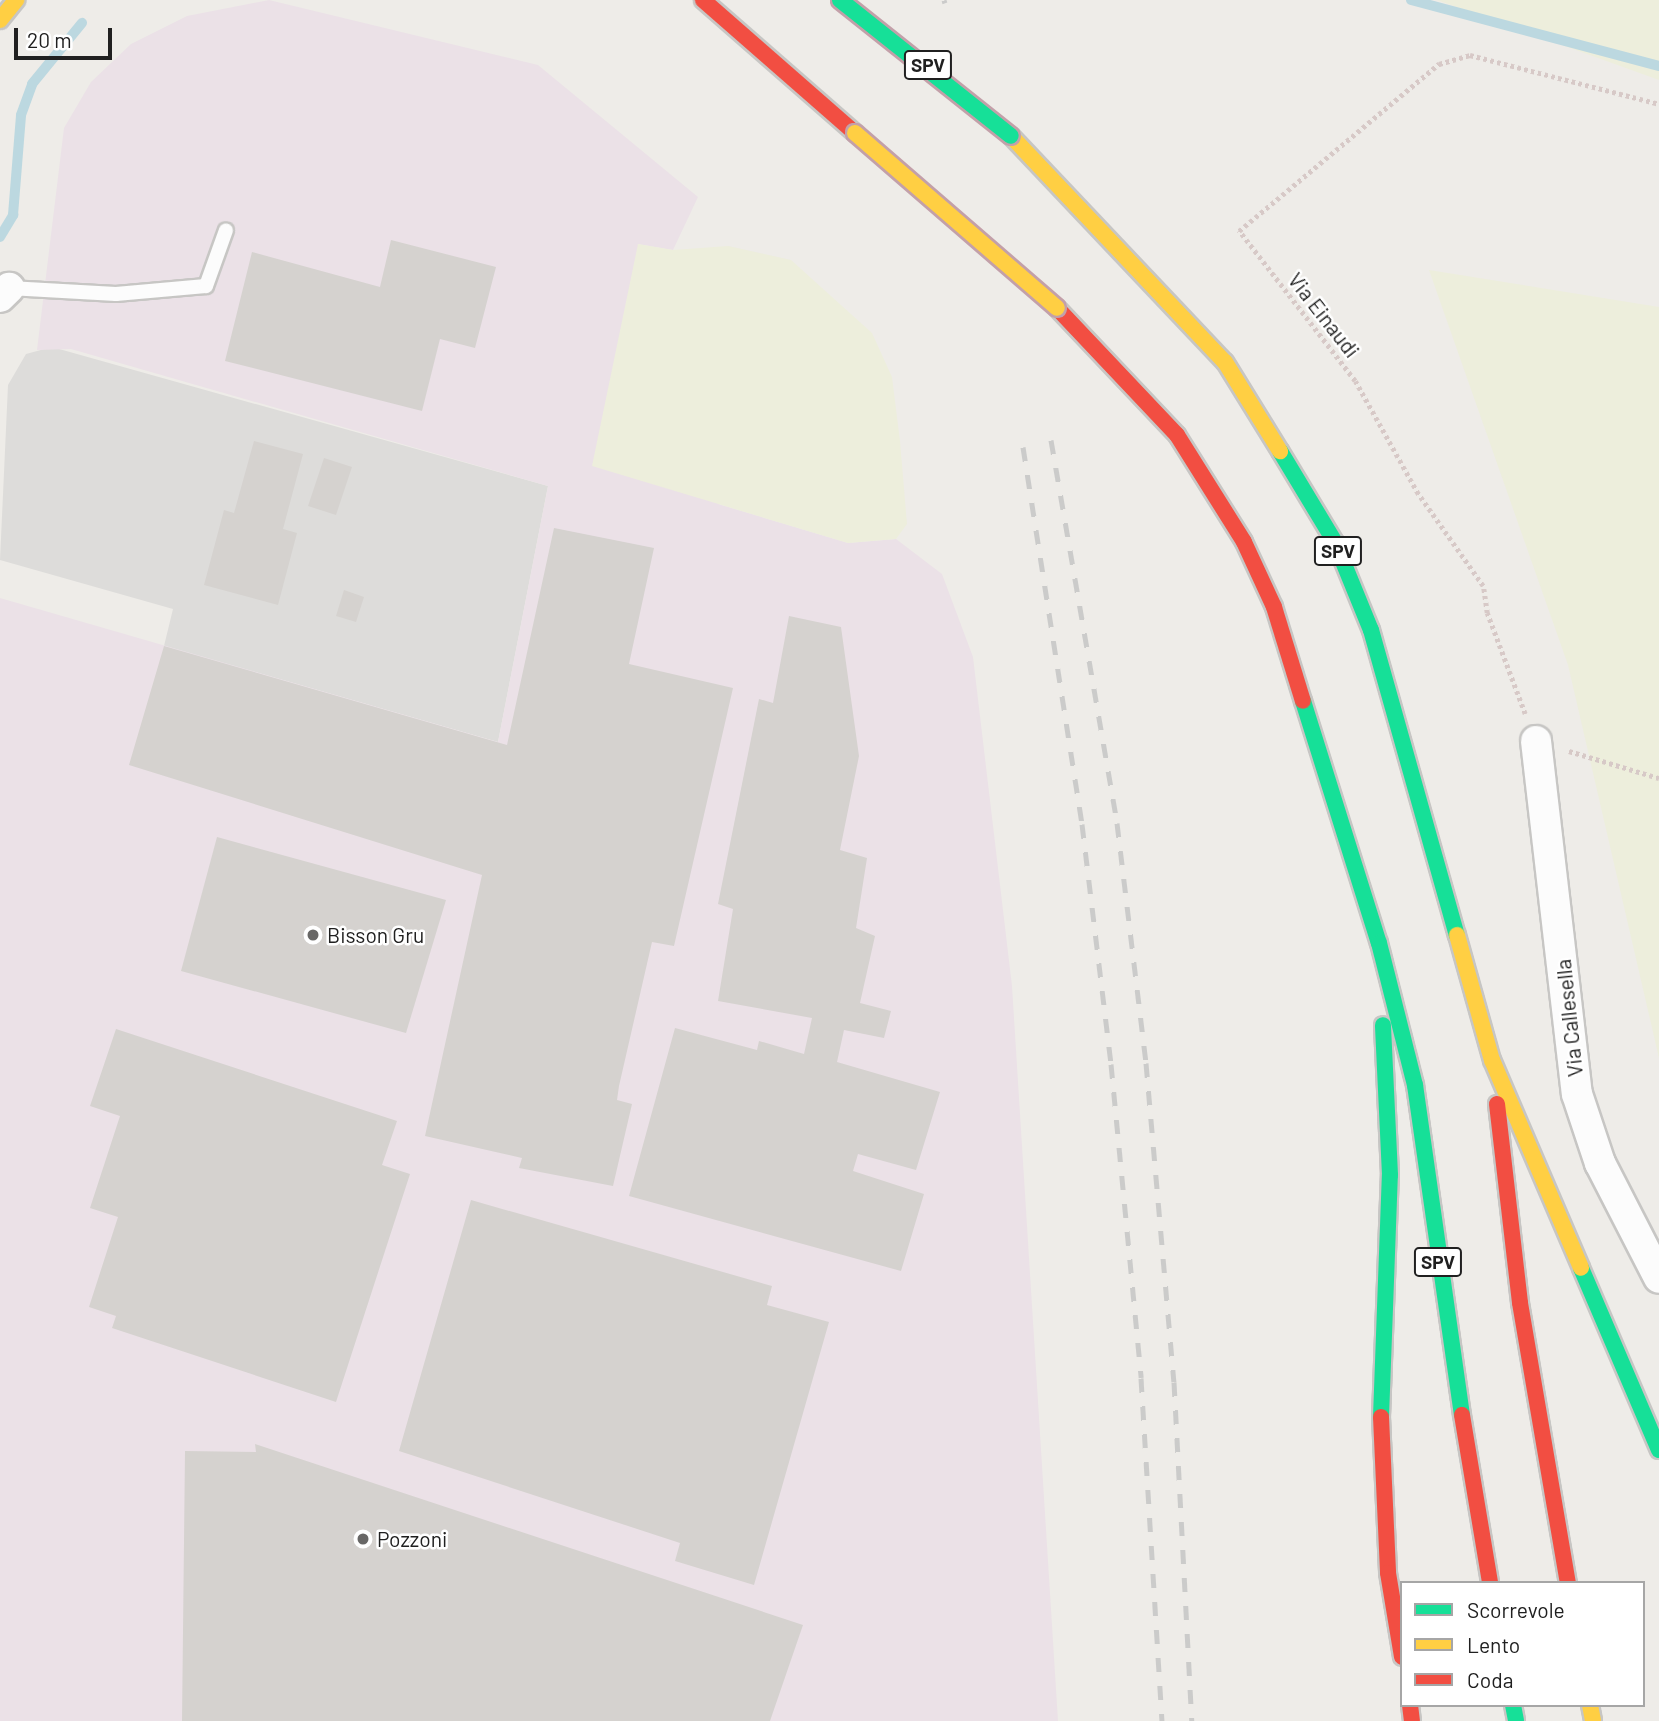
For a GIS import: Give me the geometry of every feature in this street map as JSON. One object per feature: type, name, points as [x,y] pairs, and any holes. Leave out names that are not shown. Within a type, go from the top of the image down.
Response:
[{"type":"highway","points":[[0,20],[16,0]]},
{"type":"highway","name":"SPV","points":[[702,0],[1057,308],[1177,435],[1244,542],[1274,607],[1378,943],[1415,1085],[1443,1299],[1490,1581]]},
{"type":"highway","name":"SPV","points":[[840,0],[1011,136],[1225,362],[1335,541],[1371,630],[1492,1060],[1520,1303],[1568,1581]]},
{"type":"highway","points":[[1378,943],[1390,1174],[1381,1430],[1388,1573],[1400,1645]]},
{"type":"highway","points":[[1492,1060],[1659,1450]]},
{"type":"street","name":"Via Callesella","points":[[1535,741],[1577,1094],[1600,1163],[1659,1278]]},
{"type":"lane","points":[[4,293],[116,294],[206,286],[226,230]]},
{"type":"path","name":"Via Einaudi","points":[[1535,741],[1487,613],[1483,586],[1418,494],[1355,381],[1239,231],[1439,64],[1469,55],[1659,104]]},
{"type":"path","points":[[1535,741],[1659,778]]},
{"type":"shaded area","points":[[269,0],[538,65],[698,197],[673,250],[638,244],[718,504],[848,543],[896,539],[942,574],[973,657],[1012,986],[1058,1721],[0,1721],[0,598],[498,742],[548,486],[71,349],[37,350],[64,128],[91,82],[131,44],[187,16]]},
{"type":"shaded area","points":[[52,347],[548,486],[498,742],[164,646],[173,609],[0,560],[8,385],[26,354]]},
{"type":"green space","points":[[1437,0],[1659,0],[1659,80]]},
{"type":"green space","points":[[638,244],[673,250],[728,246],[791,260],[872,333],[892,377],[900,441],[907,524],[896,539],[848,543],[592,466]]},
{"type":"green space","points":[[1429,270],[1659,307],[1659,1058],[1568,665]]},
{"type":"building","points":[[391,240],[496,267],[475,348],[440,339],[422,411],[225,361],[252,252],[380,287]]},
{"type":"building","points":[[254,441],[303,454],[283,529],[297,533],[278,605],[204,585],[224,510],[234,513]]},
{"type":"building","points":[[324,458],[352,467],[336,515],[308,506]]},
{"type":"building","points":[[554,528],[654,548],[629,664],[733,688],[674,946],[652,942],[619,1086],[617,1100],[632,1104],[613,1186],[519,1168],[522,1158],[425,1136],[482,875],[129,765],[164,646],[507,745]]},
{"type":"building","points":[[344,590],[364,597],[356,622],[336,616]]},
{"type":"building","points":[[789,616],[841,627],[859,756],[840,850],[867,858],[856,928],[875,936],[860,1003],[891,1011],[884,1038],[844,1030],[837,1062],[940,1092],[916,1170],[858,1154],[853,1171],[924,1194],[901,1271],[629,1196],[675,1028],[757,1050],[759,1041],[804,1054],[812,1018],[718,1001],[733,909],[718,904],[759,699],[773,703]]},
{"type":"building","name":"Bisson Gru","points":[[217,837],[446,900],[406,1033],[181,971]]},
{"type":"building","points":[[116,1029],[397,1121],[382,1165],[410,1174],[336,1402],[112,1328],[116,1316],[89,1307],[118,1217],[90,1208],[120,1116],[90,1106]]},
{"type":"building","points":[[471,1200],[772,1286],[767,1305],[829,1322],[754,1585],[675,1561],[680,1543],[399,1451]]},
{"type":"building","name":"Pozzoni","points":[[255,1444],[803,1625],[770,1721],[182,1721],[185,1451],[256,1452]]},
{"type":"waterway","points":[[1411,0],[1659,66]]},
{"type":"waterway","points":[[0,237],[13,215],[21,115],[32,84],[82,23]]},
{"type":"railway","points":[[1051,440],[1117,823],[1146,1063],[1174,1382],[1192,1721]]},
{"type":"railway","points":[[1023,447],[1082,824],[1111,1064],[1141,1378],[1162,1721]]},
{"type":"traffic: fast","points":[[840,0],[1011,136]]},
{"type":"traffic: fast","points":[[1280,451],[1335,542],[1371,630],[1457,935]]},
{"type":"traffic: fast","points":[[1303,701],[1379,943],[1415,1085],[1462,1415]]},
{"type":"traffic: fast","points":[[1381,1417],[1390,1175],[1383,1025]]},
{"type":"traffic: fast","points":[[1581,1268],[1659,1450]]},
{"type":"traffic: fast","points":[[1513,1707],[1516,1721]]},
{"type":"traffic: slow","points":[[0,20],[16,0]]},
{"type":"traffic: slow","points":[[855,133],[1057,308]]},
{"type":"traffic: slow","points":[[1011,136],[1225,362],[1280,451]]},
{"type":"traffic: slow","points":[[1457,935],[1492,1060],[1581,1268]]},
{"type":"traffic: slow","points":[[1590,1707],[1593,1721]]},
{"type":"traffic: jam","points":[[703,0],[855,133]]},
{"type":"traffic: jam","points":[[1057,308],[1177,435],[1244,542],[1274,607],[1303,701]]},
{"type":"traffic: jam","points":[[1497,1104],[1520,1303],[1568,1581]]},
{"type":"traffic: jam","points":[[1462,1415],[1490,1581]]},
{"type":"traffic: jam","points":[[1381,1417],[1388,1573],[1400,1645]]},
{"type":"traffic: jam","points":[[1410,1707],[1412,1721]]},
{"type":"place","name":"Bisson Gru","points":[[313,935]]},
{"type":"place","name":"Pozzoni","points":[[363,1539]]}]
